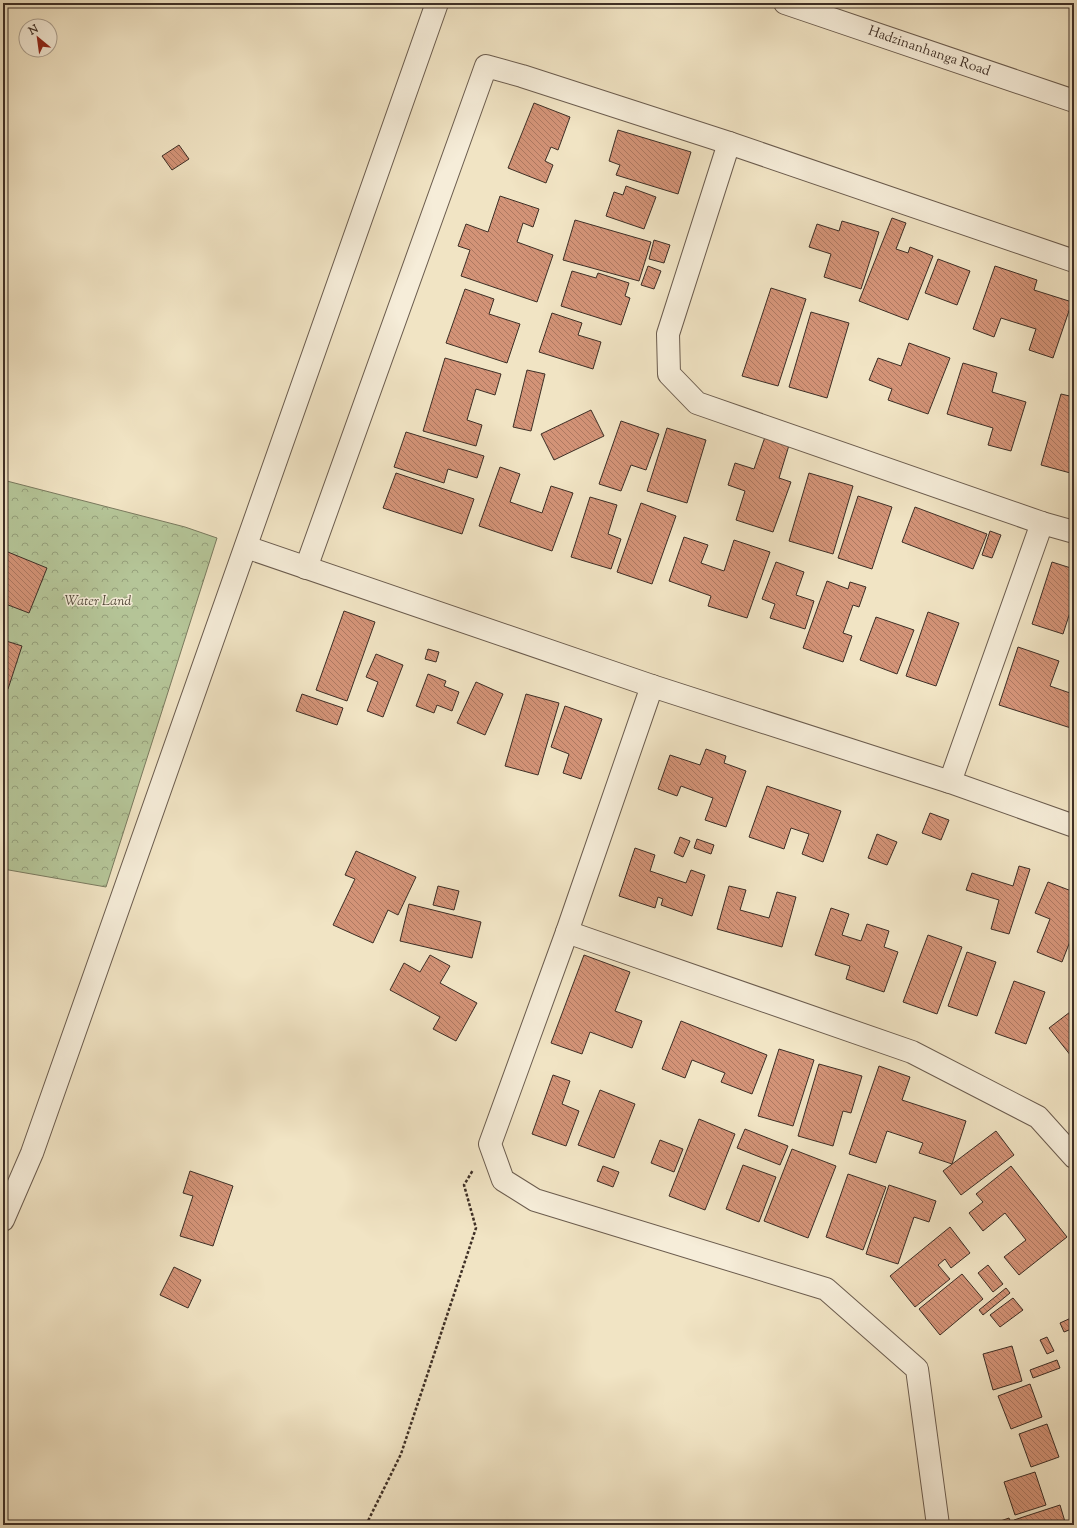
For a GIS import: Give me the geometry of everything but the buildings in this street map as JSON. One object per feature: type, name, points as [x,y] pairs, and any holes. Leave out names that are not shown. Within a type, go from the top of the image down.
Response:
[{"type":"street","points":[[3,1220],[32,1153],[437,3]]},
{"type":"street","name":"Hadzinanhanga Road","points":[[785,3],[1074,101]]},
{"type":"street","points":[[306,568],[486,66],[522,76],[729,143],[1074,261]]},
{"type":"street","points":[[729,143],[668,334],[669,374],[697,403],[1042,523],[1074,532]]},
{"type":"street","points":[[950,782],[1042,523]]},
{"type":"street","points":[[246,547],[652,686],[950,782],[1074,826]]},
{"type":"street","points":[[652,686],[567,932],[490,1144],[503,1180],[535,1200],[826,1289],[917,1369],[938,1525]]},
{"type":"street","points":[[567,932],[912,1052],[1038,1116],[1074,1157]]},
{"type":"path","points":[[366,1525],[401,1454],[476,1228],[464,1185],[490,1144]]},
{"type":"green space","name":"Water Land","points":[[3,480],[185,527],[217,538],[106,887],[3,869]]}]
